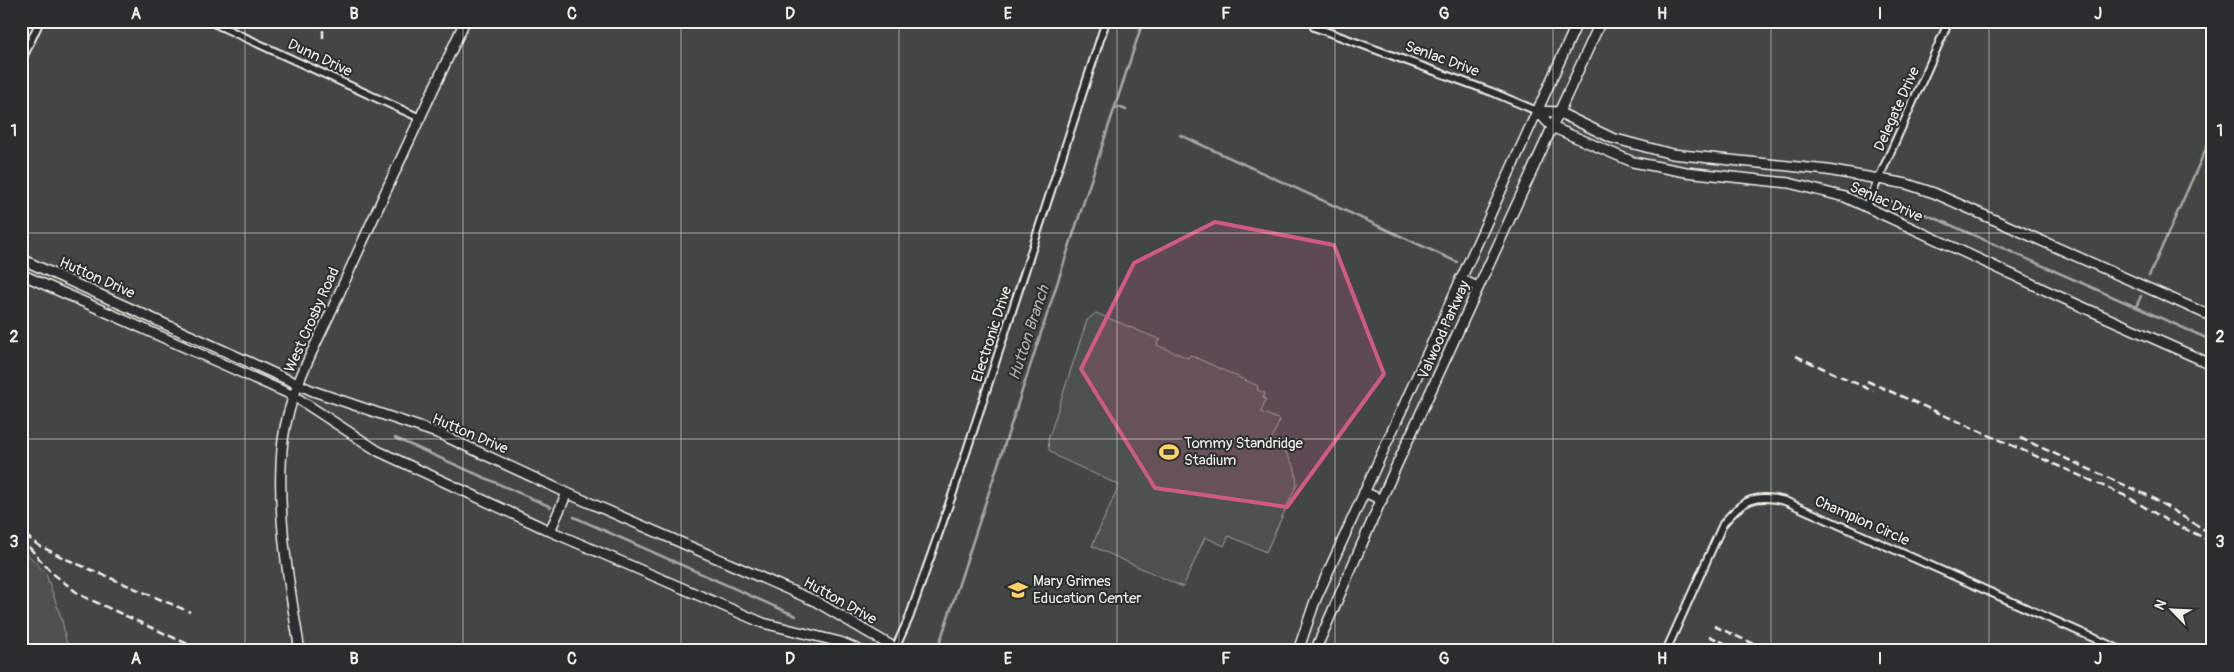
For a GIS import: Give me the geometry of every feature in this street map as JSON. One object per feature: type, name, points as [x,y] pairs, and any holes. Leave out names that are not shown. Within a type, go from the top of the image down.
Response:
[{"type":"street","points":[[21,62],[40,21]]},
{"type":"street","name":"Dunn Drive","points":[[209,21],[420,118]]},
{"type":"street","name":"West Crosby Road","points":[[300,651],[285,551],[281,480],[283,440],[294,396],[465,21]]},
{"type":"street","name":"Electronic Drive","points":[[896,650],[954,490],[1106,21]]},
{"type":"street","name":"Senlac Drive","points":[[1316,21],[1314,27],[1500,95],[1537,111],[1558,112],[1612,138],[1650,149],[1696,158],[1827,170],[1880,179],[1934,193],[2213,317]]},
{"type":"street","name":"Valwood Parkway","points":[[1298,651],[1315,602],[1578,21]]},
{"type":"street","name":"Valwood Parkway","points":[[1315,651],[1478,287],[1601,21]]},
{"type":"street","name":"Delegate Drive","points":[[1866,207],[1950,21]]},
{"type":"street","name":"Senlac Drive","points":[[1537,111],[1552,127],[1634,162],[1694,173],[1789,183],[1845,197],[2058,296],[2213,365]]},
{"type":"street","points":[[1694,173],[1696,158]]},
{"type":"street","name":"Hutton Drive","points":[[21,259],[298,385],[350,406],[440,434],[567,493],[815,601],[896,650]]},
{"type":"street","name":"Hutton Drive","points":[[21,274],[294,396],[378,451],[550,531],[763,624],[840,642],[861,651]]},
{"type":"street","points":[[1460,280],[1478,287]]},
{"type":"street","points":[[64,294],[70,281]]},
{"type":"street","points":[[170,342],[176,329]]},
{"type":"street","points":[[1364,492],[1382,500]]},
{"type":"street","points":[[550,531],[567,493]]},
{"type":"street","name":"Champion Circle","points":[[1666,651],[1723,524],[1735,508],[1749,500],[1770,497],[1785,501],[2123,651]]},
{"type":"highlighted area","points":[[1215,222],[1334,245],[1384,374],[1287,507],[1155,488],[1081,369],[1134,263]]},
{"type":"shaded area","points":[[21,21],[2213,21],[2213,651],[68,651],[62,620],[46,574],[21,547]]},
{"type":"shaded area","name":"Tommy Standridge Stadium","points":[[1096,313],[1161,340],[1158,341],[1157,345],[1188,358],[1190,355],[1258,386],[1257,390],[1265,393],[1263,398],[1266,399],[1261,412],[1280,420],[1271,440],[1282,445],[1295,469],[1297,484],[1266,552],[1229,536],[1224,546],[1205,537],[1183,587],[1092,546],[1119,485],[1058,457],[1049,450],[1048,440],[1087,320]]},
{"type":"shaded area","points":[[21,547],[46,574],[62,620],[68,651],[21,651]]},
{"type":"waterway","name":"Hutton Branch","points":[[937,651],[1143,21]]},
{"type":"waterway","points":[[1114,110],[1119,107],[1126,110]]},
{"type":"waterway","points":[[2149,276],[2213,133]]},
{"type":"waterway","points":[[1180,135],[1457,262]]},
{"type":"waterway","points":[[1885,199],[1937,219],[2213,341]]},
{"type":"waterway","points":[[2136,307],[2141,296]]},
{"type":"waterway","points":[[395,438],[551,507]]},
{"type":"waterway","points":[[574,517],[796,616]]},
{"type":"railway","points":[[323,21],[323,38]]},
{"type":"railway","points":[[1796,356],[1873,391]]},
{"type":"railway","points":[[1867,381],[2128,497],[2166,520],[2213,542]]},
{"type":"railway","points":[[2020,438],[2151,497],[2213,535]]},
{"type":"railway","points":[[25,535],[38,545],[66,559],[190,612]]},
{"type":"railway","points":[[21,538],[51,572],[80,595],[203,651]]},
{"type":"railway","points":[[1714,626],[1770,651]]},
{"type":"railway","points":[[1709,636],[1742,651]]},
{"type":"place","name":"Tommy Standridge Stadium","points":[[1169,452]]},
{"type":"place","name":"Mary Grimes Education Center","points":[[1018,590]]}]
